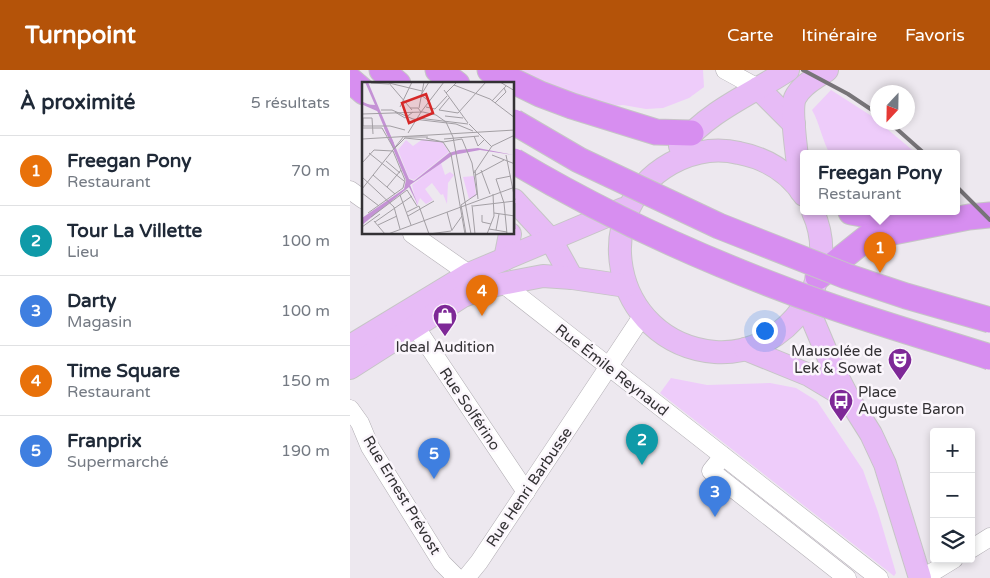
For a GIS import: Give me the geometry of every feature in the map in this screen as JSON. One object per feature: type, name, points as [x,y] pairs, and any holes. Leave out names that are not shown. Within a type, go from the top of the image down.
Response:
[{"type":"highway","points":[[382,70],[396,82]]},
{"type":"highway","points":[[438,70],[454,82]]},
{"type":"highway","points":[[490,70],[540,94],[572,106],[656,132],[691,133]]},
{"type":"highway","points":[[350,80],[362,90]]},
{"type":"highway","points":[[515,123],[579,160],[719,226],[846,276],[906,296],[990,320]]},
{"type":"highway","points":[[515,162],[571,194],[647,231],[764,282],[829,306],[990,357]]},
{"type":"highway","points":[[960,202],[990,198]]},
{"type":"highway","points":[[868,215],[880,215]]},
{"type":"highway","points":[[818,278],[868,237],[970,217],[990,216]]},
{"type":"main road","points":[[788,70],[710,117],[691,133],[640,190],[630,205],[622,228],[620,263],[626,286],[633,302],[643,316],[664,334],[689,347],[717,352],[745,349],[760,344],[780,332],[797,317],[806,304],[818,278],[821,246],[819,230],[814,215]]},
{"type":"main road","points":[[800,172],[794,124],[794,103],[804,86],[827,70]]},
{"type":"main road","points":[[758,88],[794,124]]},
{"type":"main road","points":[[691,133],[754,142],[799,165]]},
{"type":"main road","points":[[658,172],[686,156],[702,152],[734,152],[750,155],[772,165],[800,190]]},
{"type":"main road","points":[[515,201],[551,240],[572,278]]},
{"type":"main road","points":[[350,368],[416,326],[471,282],[505,259],[630,205]]},
{"type":"main road","points":[[505,259],[510,235]]},
{"type":"main road","points":[[350,346],[471,282],[536,276],[572,278],[626,286]]},
{"type":"main road","points":[[806,304],[833,368],[871,434],[885,464],[922,578]]},
{"type":"main road","points":[[745,349],[809,375],[849,398]]},
{"type":"street","points":[[725,70],[758,88]]},
{"type":"street","points":[[350,190],[362,199]]},
{"type":"street","name":"Rue Émile Reynaud","points":[[413,235],[471,282],[608,367],[879,578]]},
{"type":"street","name":"Rue Henri Barbusse","points":[[466,578],[479,562],[643,316]]},
{"type":"street","name":"Rue Solférino","points":[[416,326],[526,492]]},
{"type":"street","name":"Rue Ernest Prévost","points":[[350,409],[360,423],[370,447],[442,563],[457,578]]},
{"type":"street","points":[[723,456],[711,471],[847,578]]},
{"type":"street","points":[[975,546],[990,537]]},
{"type":"street","points":[[922,578],[947,563]]},
{"type":"shaded area","points":[[515,70],[703,70],[704,87],[689,98],[663,108],[646,109],[623,105],[611,106],[551,86]]},
{"type":"shaded area","points":[[831,90],[870,115],[870,130],[888,130],[912,150],[828,150],[812,110]]},
{"type":"shaded area","points":[[671,378],[707,385],[770,383],[796,388],[817,401],[863,470],[896,573],[894,576],[660,393]]},
{"type":"railway","points":[[803,70],[848,94],[870,109]]},
{"type":"railway","points":[[898,130],[920,150]]},
{"type":"railway","points":[[960,190],[990,220]]},
{"type":"place","name":"Freegan Pony","points":[[880,273]]},
{"type":"place","name":"Time Square","points":[[482,316]]},
{"type":"place","name":"Ideal Audition","points":[[445,337]]},
{"type":"place","name":"Mausolée de Lek & Sowat","points":[[900,381]]},
{"type":"place","name":"Place Auguste Baron","points":[[841,422]]},
{"type":"place","name":"Tour La Villette","points":[[642,465]]},
{"type":"place","name":"Franprix","points":[[434,479]]},
{"type":"place","name":"Darty","points":[[715,517]]}]
